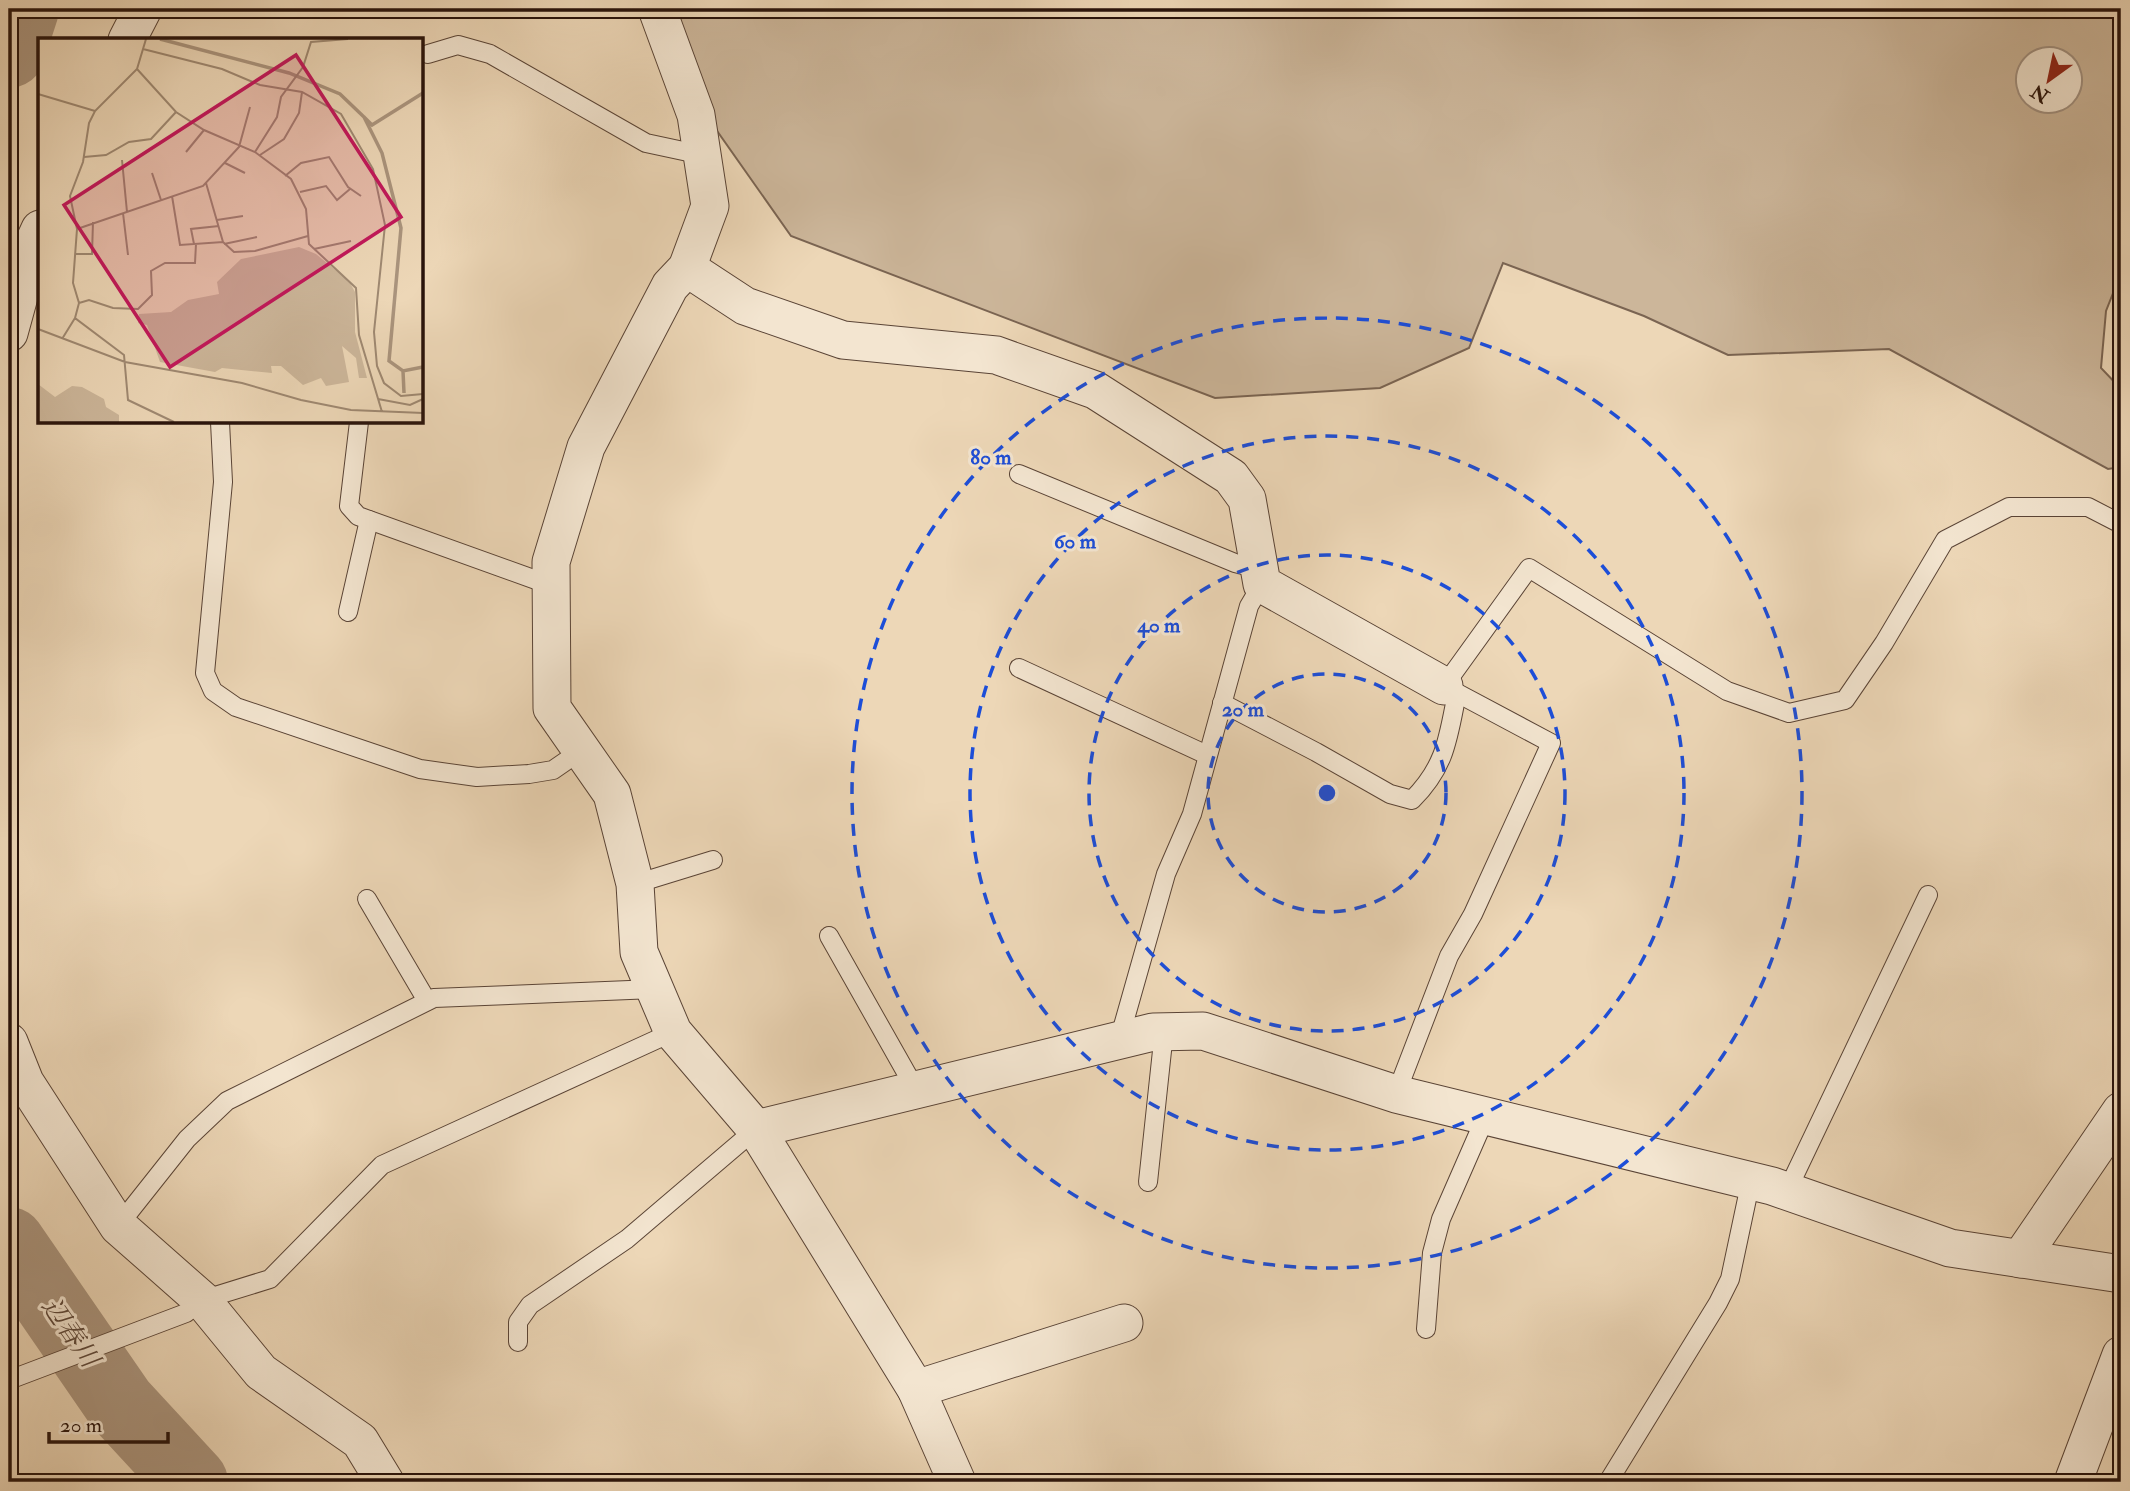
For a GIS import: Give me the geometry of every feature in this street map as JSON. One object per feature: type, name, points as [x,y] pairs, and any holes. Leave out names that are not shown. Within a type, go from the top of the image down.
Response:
[{"type":"street","points":[[128,38],[143,9]]},
{"type":"street","points":[[657,9],[696,115],[710,206],[687,268],[670,286],[586,447],[551,562],[552,708],[612,794],[635,884],[639,952],[673,1032],[756,1129],[916,1389],[957,1482]]},
{"type":"street","points":[[9,333],[38,233]]},
{"type":"street","points":[[687,268],[745,306],[843,340],[996,355],[1095,390],[1231,477],[1247,499],[1261,577],[1450,690]]},
{"type":"street","points":[[756,1129],[1153,1032],[1203,1031],[1396,1094],[1751,1180],[1950,1248],[2121,1274]]},
{"type":"street","points":[[9,1042],[25,1082],[118,1226],[194,1307],[261,1372],[359,1441],[386,1482]]},
{"type":"street","points":[[2020,1259],[2121,1111]]},
{"type":"street","points":[[916,1389],[1124,1323]]},
{"type":"street","points":[[2073,1482],[2121,1355]]},
{"type":"lane","points":[[428,54],[458,45],[490,54],[646,143],[702,155]]},
{"type":"lane","points":[[220,424],[223,482],[205,673],[213,691],[236,707],[420,769],[477,777],[529,774],[553,769],[582,750]]},
{"type":"lane","points":[[359,424],[349,506],[358,516],[551,585]]},
{"type":"lane","points":[[1019,474],[1234,563],[1261,577],[1249,606],[1192,814],[1166,874],[1119,1040]]},
{"type":"lane","points":[[1222,703],[1390,794],[1412,800],[1430,782],[1446,750],[1450,690],[1529,568],[1727,691],[1789,713],[1845,700],[1884,643],[1945,540],[2009,507],[2088,507],[2121,524]]},
{"type":"lane","points":[[348,612],[369,520]]},
{"type":"lane","points":[[1019,668],[1208,755]]},
{"type":"lane","points":[[1396,1094],[1449,956],[1473,914],[1551,743],[1450,690]]},
{"type":"lane","points":[[635,884],[713,860]]},
{"type":"lane","points":[[1787,1191],[1928,895]]},
{"type":"lane","points":[[367,898],[427,1001]]},
{"type":"lane","points":[[830,936],[916,1090]]},
{"type":"lane","points":[[118,1226],[187,1139],[227,1101],[427,1001],[434,998],[654,989]]},
{"type":"lane","points":[[9,1380],[270,1279],[382,1165],[673,1032]]},
{"type":"lane","points":[[1148,1182],[1164,1032]]},
{"type":"lane","points":[[1426,1329],[1432,1253],[1441,1219],[1486,1116]]},
{"type":"lane","points":[[518,1342],[518,1322],[530,1305],[627,1239],[756,1129]]},
{"type":"lane","points":[[1608,1482],[1730,1279],[1751,1180]]},
{"type":"shaded area","points":[[673,9],[2120,9],[2121,273],[2106,311],[2101,368],[2121,389],[2121,467],[2108,469],[1889,349],[1728,355],[1644,316],[1503,263],[1469,348],[1380,388],[1215,398],[791,236],[708,118]]},
{"type":"waterway","name":"辺春川","points":[[9,52],[23,9]]},
{"type":"waterway","name":"辺春川","points":[[9,1243],[120,1404],[192,1482]]}]
